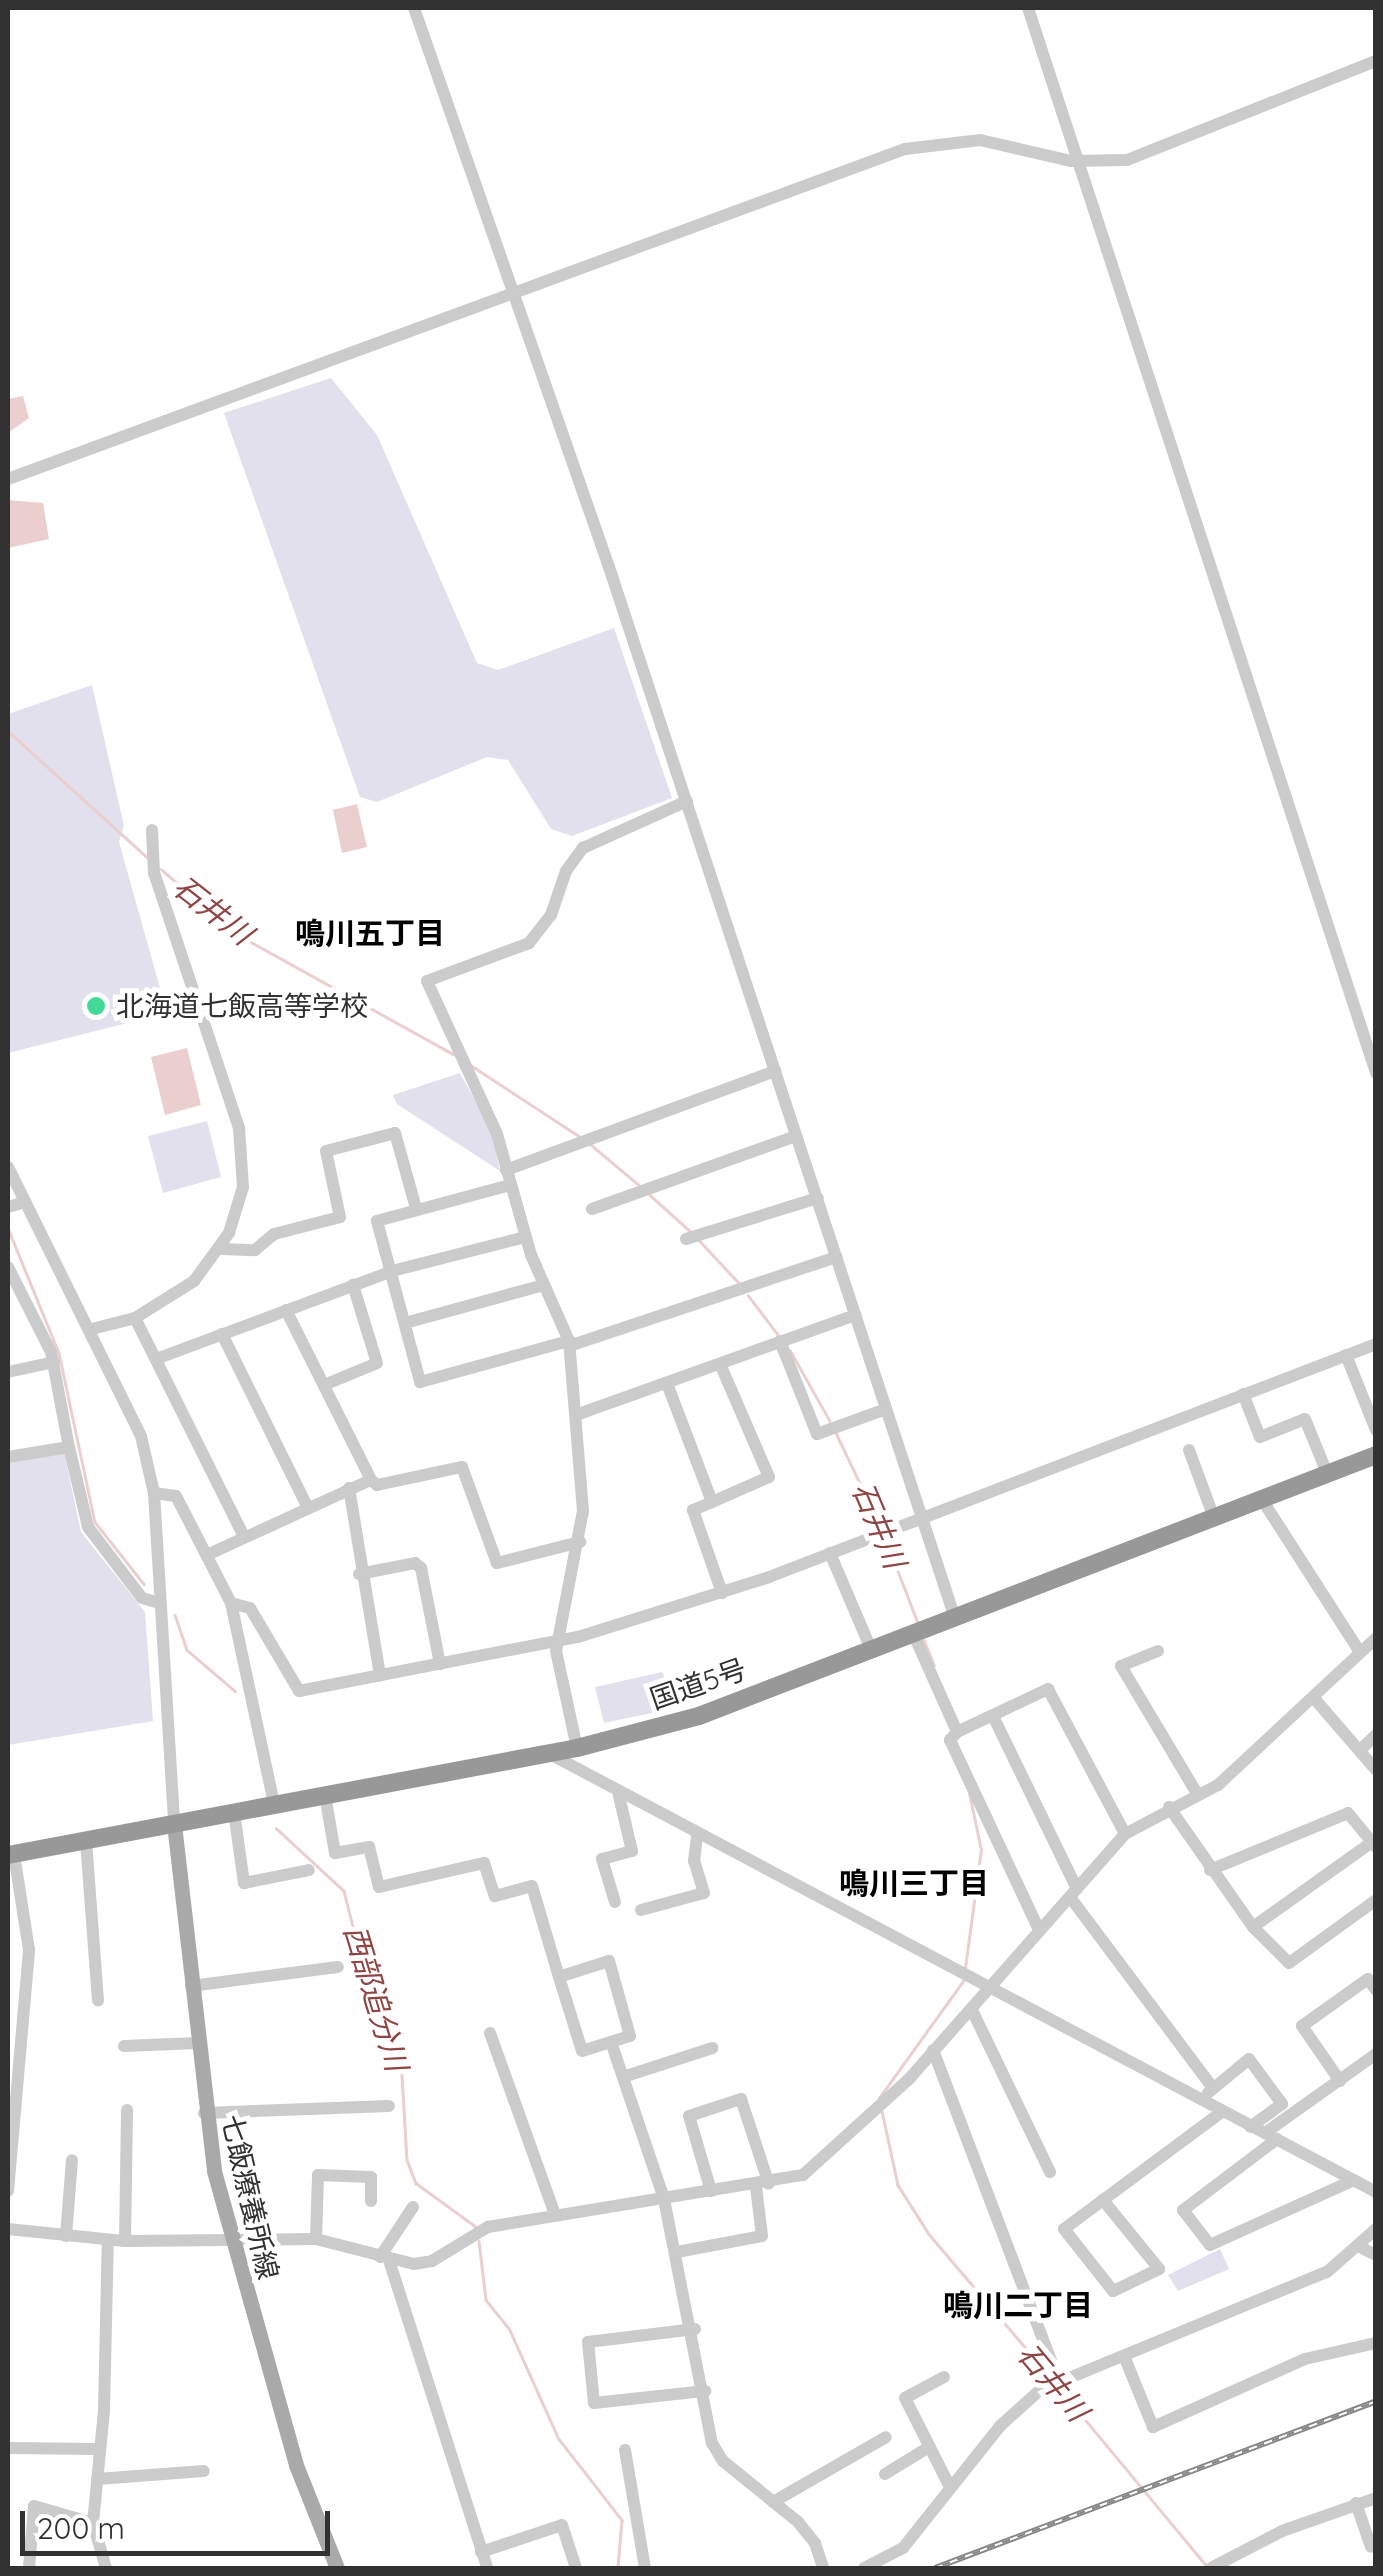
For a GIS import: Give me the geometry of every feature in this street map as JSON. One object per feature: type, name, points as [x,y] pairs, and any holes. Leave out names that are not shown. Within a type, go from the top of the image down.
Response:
[{"type":"highway","name":"国道5号","points":[[11,1855],[577,1748],[699,1716],[1376,1455]]},
{"type":"main road","name":"七飯療養所線","points":[[174,1824],[204,2113],[232,2239],[296,2465],[337,2568]]},
{"type":"street","points":[[414,8],[508,291],[567,445],[954,1618]]},
{"type":"street","points":[[1028,8],[1083,162],[1376,1073]]},
{"type":"street","points":[[8,479],[508,291],[905,149],[980,140],[1083,162],[1159,150],[1376,61]]},
{"type":"street","points":[[577,1748],[556,1641],[580,1542],[576,1414],[569,1343],[525,1236],[498,1134],[427,981],[529,943],[552,915],[566,871],[583,848],[686,801]]},
{"type":"street","points":[[92,1329],[136,1318],[194,1282],[221,1248],[243,1187],[239,1128],[154,873],[152,830]]},
{"type":"street","points":[[506,1170],[775,1071]]},
{"type":"street","points":[[221,1248],[255,1250],[274,1234],[340,1217],[326,1152],[396,1133],[416,1208]]},
{"type":"street","points":[[592,1209],[796,1136]]},
{"type":"street","points":[[8,1167],[128,1400],[154,1493],[174,1824]]},
{"type":"street","points":[[510,1185],[377,1221],[420,1382],[569,1343],[837,1257]]},
{"type":"street","points":[[686,1240],[818,1198]]},
{"type":"street","points":[[8,1207],[25,1202]]},
{"type":"street","points":[[156,1359],[353,1284],[525,1236]]},
{"type":"street","points":[[8,1267],[15,1295],[54,1362],[88,1527],[142,1598],[160,1604]]},
{"type":"street","points":[[324,1385],[377,1363],[353,1284]]},
{"type":"street","points":[[406,1323],[544,1285]]},
{"type":"street","points":[[286,1310],[371,1480],[378,1485],[462,1467],[496,1563],[580,1542]]},
{"type":"street","points":[[576,1414],[668,1386],[856,1315]]},
{"type":"street","points":[[136,1318],[244,1537]]},
{"type":"street","points":[[222,1334],[307,1506]]},
{"type":"street","points":[[780,1342],[817,1434],[886,1409]]},
{"type":"street","points":[[231,1604],[250,1608],[298,1690],[556,1641],[722,1593],[1376,1344]]},
{"type":"street","points":[[1346,1354],[1376,1430]]},
{"type":"street","points":[[8,1372],[54,1362]]},
{"type":"street","points":[[720,1364],[769,1477],[693,1510],[722,1593]]},
{"type":"street","points":[[668,1386],[712,1502]]},
{"type":"street","points":[[1243,1394],[1260,1438],[1305,1420],[1327,1473]]},
{"type":"street","points":[[8,1457],[69,1447]]},
{"type":"street","points":[[1189,1450],[1214,1518]]},
{"type":"street","points":[[209,1554],[371,1480]]},
{"type":"street","points":[[349,1488],[360,1574],[380,1675]]},
{"type":"street","points":[[154,1493],[176,1496],[209,1554],[231,1604],[274,1804]]},
{"type":"street","points":[[1261,1498],[1360,1652]]},
{"type":"street","points":[[830,1553],[871,1650]]},
{"type":"street","points":[[360,1574],[414,1563],[421,1568],[440,1664]]},
{"type":"street","points":[[913,1634],[957,1732]]},
{"type":"street","points":[[8,2228],[124,2241],[316,2239],[384,2259],[432,2261],[480,2230],[762,2186],[803,2174],[842,2144],[972,2010],[1126,1834],[1198,1795],[1376,1638]]},
{"type":"street","points":[[1158,1651],[1121,1666],[1198,1795]]},
{"type":"street","points":[[1039,1930],[950,1740],[957,1732],[1048,1690],[1126,1834]]},
{"type":"street","points":[[1313,1697],[1376,1770]]},
{"type":"street","points":[[993,1716],[1073,1893],[1213,2088]]},
{"type":"street","points":[[1360,1750],[1376,1735]]},
{"type":"street","points":[[548,1753],[697,1838],[1376,2192]]},
{"type":"street","points":[[325,1795],[335,1852],[370,1847],[379,1886],[484,1864],[495,1896],[532,1886],[559,1977],[582,2051],[630,2036],[608,1961],[559,1977]]},
{"type":"street","points":[[615,1902],[602,1859],[632,1851],[619,1796]]},
{"type":"street","points":[[1169,1808],[1254,1927],[1289,1963],[1376,1900]]},
{"type":"street","points":[[234,1812],[244,1883],[309,1870]]},
{"type":"street","points":[[1210,1870],[1348,1813],[1374,1845],[1254,1927]]},
{"type":"street","points":[[642,1910],[704,1893],[694,1861],[697,1838]]},
{"type":"street","points":[[86,1841],[98,2002]]},
{"type":"street","points":[[8,2191],[29,1950],[11,1855]]},
{"type":"street","points":[[190,1986],[338,1968]]},
{"type":"street","points":[[1340,2081],[1302,2026],[1368,1979],[1376,1990]]},
{"type":"street","points":[[972,2010],[1050,2172]]},
{"type":"street","points":[[490,2032],[556,2216]]},
{"type":"street","points":[[611,2042],[664,2199],[694,2328],[712,2443],[724,2461],[815,2544],[823,2568]]},
{"type":"street","points":[[124,2046],[197,2043]]},
{"type":"street","points":[[624,2077],[712,2048]]},
{"type":"street","points":[[933,2050],[1060,2381]]},
{"type":"street","points":[[1354,2180],[1210,2245],[1182,2210],[1376,2054]]},
{"type":"street","points":[[1201,2102],[1249,2059],[1282,2104],[1250,2127]]},
{"type":"street","points":[[677,2252],[762,2236],[762,2186],[741,2099],[689,2116],[711,2191]]},
{"type":"street","points":[[204,2113],[389,2106]]},
{"type":"street","points":[[124,2241],[126,2110]]},
{"type":"street","points":[[1103,2200],[1159,2270],[1113,2291],[1064,2229],[1103,2200],[1220,2113]]},
{"type":"street","points":[[66,2236],[72,2160]]},
{"type":"street","points":[[316,2239],[318,2175],[371,2177],[371,2201]]},
{"type":"street","points":[[413,2206],[384,2259],[487,2568]]},
{"type":"street","points":[[864,2568],[903,2548],[1024,2402],[1060,2381],[1327,2272],[1362,2248],[1376,2229]]},
{"type":"street","points":[[106,2568],[92,2523],[108,2240]]},
{"type":"street","points":[[1362,2248],[1376,2256]]},
{"type":"street","points":[[694,2328],[588,2342],[594,2403],[705,2391]]},
{"type":"street","points":[[1124,2356],[1153,2428],[1305,2360],[1376,2342]]},
{"type":"street","points":[[944,2377],[904,2398],[950,2487]]},
{"type":"street","points":[[773,2502],[886,2437]]},
{"type":"street","points":[[885,2474],[929,2447]]},
{"type":"street","points":[[8,2448],[99,2449]]},
{"type":"street","points":[[626,2450],[644,2568]]},
{"type":"street","points":[[97,2479],[204,2472]]},
{"type":"street","points":[[1212,2568],[1282,2531],[1376,2498]]},
{"type":"street","points":[[1356,2503],[1371,2547]]},
{"type":"street","points":[[29,2568],[34,2506],[92,2523]]},
{"type":"street","points":[[481,2552],[562,2525],[576,2568]]},
{"type":"shaded area","points":[[331,378],[377,435],[477,663],[498,670],[614,628],[672,798],[572,836],[551,829],[508,760],[487,757],[377,802],[360,797],[224,413]]},
{"type":"shaded area","points":[[23,396],[29,418],[8,433],[8,399]]},
{"type":"shaded area","points":[[8,500],[43,503],[49,539],[8,548]]},
{"type":"shaded area","points":[[92,685],[124,826],[119,842],[167,1013],[8,1053],[8,714]]},
{"type":"shaded area","points":[[357,804],[367,847],[342,853],[333,810]]},
{"type":"shaded area","points":[[187,1048],[201,1105],[165,1115],[151,1057]]},
{"type":"shaded area","points":[[460,1073],[492,1132],[500,1171],[397,1104],[393,1095]]},
{"type":"shaded area","points":[[207,1121],[221,1177],[163,1193],[148,1136]]},
{"type":"shaded area","points":[[64,1452],[81,1532],[145,1612],[153,1721],[8,1745],[8,1463]]},
{"type":"shaded area","points":[[662,1672],[680,1707],[604,1723],[595,1687]]},
{"type":"shaded area","points":[[1220,2249],[1229,2269],[1178,2291],[1168,2275]]},
{"type":"waterway","name":"石井川","points":[[8,731],[147,857]]},
{"type":"waterway","name":"石井川","points":[[161,869],[233,932],[453,1054]]},
{"type":"waterway","name":"石井川","points":[[472,1066],[582,1138]]},
{"type":"waterway","name":"石井川","points":[[589,1143],[640,1186]]},
{"type":"waterway","name":"石井川","points":[[650,1195],[692,1233]]},
{"type":"waterway","name":"西部追分川","points":[[8,1228],[59,1353],[95,1522],[144,1584]]},
{"type":"waterway","name":"石井川","points":[[698,1239],[740,1284]]},
{"type":"waterway","name":"石井川","points":[[748,1295],[779,1336]]},
{"type":"waterway","name":"石井川","points":[[790,1350],[830,1421]]},
{"type":"waterway","name":"石井川","points":[[836,1433],[882,1529]]},
{"type":"waterway","name":"石井川","points":[[885,1537],[918,1623]]},
{"type":"waterway","name":"西部追分川","points":[[175,1615],[187,1650],[235,1691]]},
{"type":"waterway","name":"石井川","points":[[924,1640],[934,1665]]},
{"type":"waterway","name":"石井川","points":[[965,1968],[981,1850],[969,1793]]},
{"type":"waterway","name":"西部追分川","points":[[276,1828],[344,1891],[367,1982],[401,2059],[407,2160],[416,2183],[475,2226]]},
{"type":"waterway","name":"石井川","points":[[879,2098],[963,1981]]},
{"type":"waterway","name":"石井川","points":[[882,2111],[898,2185],[929,2234],[1051,2378]]},
{"type":"waterway","name":"西部追分川","points":[[479,2241],[486,2300],[509,2328],[559,2439],[622,2520],[618,2568]]},
{"type":"waterway","name":"石井川","points":[[1059,2388],[1207,2566]]},
{"type":"railway","points":[[935,2568],[1376,2401]]},
{"type":"place","name":"北海道七飯高等学校","points":[[96,1006]]},
{"type":"district","name":"鳴川五丁目","points":[[370,933]]},
{"type":"district","name":"鳴川三丁目","points":[[914,1883]]},
{"type":"district","name":"鳴川二丁目","points":[[1018,2305]]}]
